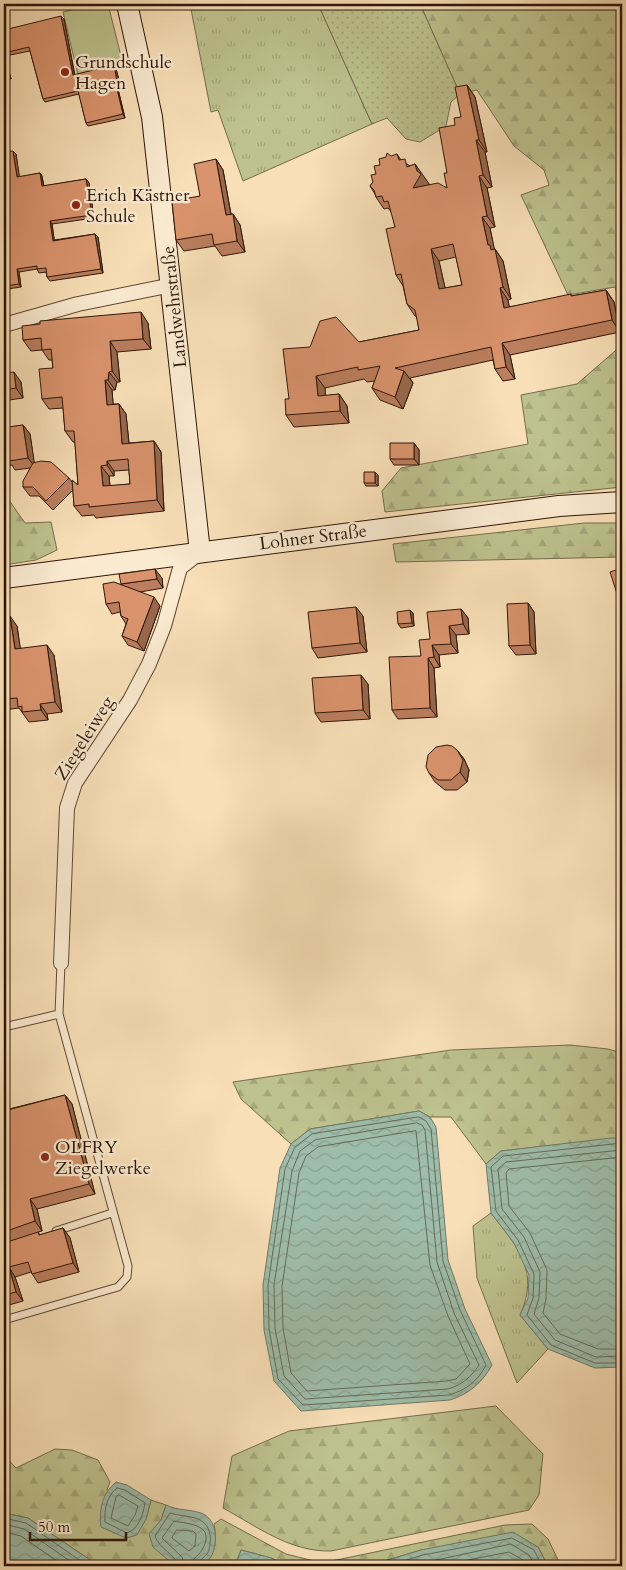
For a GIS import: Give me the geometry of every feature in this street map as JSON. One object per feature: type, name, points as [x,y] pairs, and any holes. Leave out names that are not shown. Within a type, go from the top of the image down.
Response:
[{"type":"main road","name":"Landwehrstraße","points":[[127,4],[152,117],[200,552]]},
{"type":"main road","name":"Lohner Straße","points":[[4,578],[560,506],[622,502]]},
{"type":"street","points":[[4,325],[78,304],[172,285]]},
{"type":"street","name":"Ziegeleiweg","points":[[61,962],[67,808],[75,783],[130,700],[148,664],[164,626],[180,568],[200,552]]},
{"type":"lane","points":[[4,1320],[118,1287],[127,1277],[128,1266],[59,1014],[61,962]]},
{"type":"lane","points":[[4,1027],[59,1014]]},
{"type":"lane","points":[[49,1234],[112,1213]]},
{"type":"green space","points":[[97,4],[108,4],[123,64],[78,75],[63,12]]},
{"type":"green space","points":[[190,4],[318,4],[372,124],[243,181],[218,110],[211,112]]},
{"type":"green space","points":[[318,4],[420,4],[460,94],[451,102],[446,126],[420,142],[406,139],[387,118],[372,124]]},
{"type":"green space","points":[[420,4],[622,4],[622,309],[615,287],[568,295],[521,195],[549,185],[544,170],[514,146],[477,90],[460,94]]},
{"type":"green space","points":[[622,345],[622,487],[385,512],[382,491],[401,468],[528,444],[521,395],[577,384]]},
{"type":"green space","points":[[4,493],[25,523],[51,522],[57,550],[36,560],[4,565]]},
{"type":"green space","points":[[584,523],[622,523],[622,557],[396,562],[393,544]]},
{"type":"green space","points":[[570,1045],[608,1049],[622,1053],[622,1138],[501,1151],[486,1164],[451,1117],[430,1117],[419,1111],[310,1129],[291,1144],[241,1099],[233,1082],[451,1050]]},
{"type":"green space","points":[[491,1213],[517,1249],[527,1273],[526,1299],[520,1315],[548,1349],[517,1383],[477,1278],[473,1226]]},
{"type":"green space","points":[[496,1406],[543,1454],[539,1495],[529,1510],[331,1551],[316,1550],[288,1543],[223,1508],[232,1456],[289,1431]]},
{"type":"green space","points":[[55,1449],[72,1450],[98,1460],[110,1482],[107,1490],[126,1538],[136,1535],[146,1519],[151,1500],[166,1505],[161,1520],[168,1559],[175,1566],[99,1566],[28,1518],[4,1513],[4,1455],[16,1468]]},
{"type":"green space","points":[[221,1519],[286,1554],[322,1563],[505,1525],[532,1524],[548,1539],[561,1566],[548,1566],[538,1547],[421,1550],[368,1566],[287,1566],[271,1558],[241,1550],[235,1566],[200,1566],[212,1553],[215,1543],[214,1524]]},
{"type":"water","points":[[419,1111],[430,1117],[436,1127],[448,1260],[465,1309],[492,1365],[474,1387],[463,1395],[450,1400],[301,1411],[274,1381],[264,1330],[263,1285],[280,1168],[291,1144],[310,1129]]},
{"type":"water","points":[[622,1138],[622,1367],[595,1368],[548,1349],[520,1315],[528,1298],[529,1275],[514,1243],[491,1213],[486,1164],[501,1151]]},
{"type":"water","points":[[116,1482],[127,1485],[151,1500],[146,1519],[137,1535],[126,1538],[101,1527],[102,1502],[107,1492]]},
{"type":"water","points":[[166,1505],[201,1513],[213,1525],[215,1531],[214,1549],[210,1558],[201,1566],[175,1566],[153,1547],[149,1534],[161,1520]]},
{"type":"water","points":[[4,1513],[28,1518],[99,1566],[4,1566]]},
{"type":"water","points":[[513,1532],[538,1547],[548,1566],[368,1566],[421,1550]]},
{"type":"water","points":[[241,1550],[271,1558],[287,1566],[235,1566]]},
{"type":"building","points":[[61,16],[73,75],[114,65],[117,81],[115,81],[123,114],[86,123],[78,91],[43,99],[29,47],[4,53],[4,30]]},
{"type":"building","points":[[4,55],[9,76],[4,77]]},
{"type":"building","points":[[467,85],[479,140],[476,140],[483,175],[479,176],[487,216],[482,217],[488,245],[490,245],[491,250],[495,249],[503,287],[500,288],[504,308],[571,294],[571,296],[606,290],[612,320],[502,343],[506,367],[495,369],[491,347],[395,368],[404,371],[395,397],[372,388],[380,366],[358,370],[358,367],[316,376],[318,396],[339,394],[340,411],[286,415],[285,399],[289,399],[283,349],[310,347],[320,321],[336,317],[359,342],[419,330],[415,310],[407,304],[401,274],[396,275],[386,229],[395,227],[388,201],[384,202],[382,196],[376,197],[374,190],[370,186],[373,182],[371,175],[376,174],[374,166],[380,165],[379,159],[386,157],[387,153],[391,156],[397,154],[399,160],[405,159],[407,167],[415,164],[417,171],[421,174],[413,188],[438,183],[447,188],[444,173],[447,173],[439,128],[455,125],[454,118],[461,117],[455,87]],"holes":[[[453,244],[462,285],[439,289],[431,249]]]},
{"type":"building","points":[[13,151],[17,177],[40,173],[42,186],[86,179],[92,215],[50,221],[53,241],[95,234],[101,269],[47,277],[46,268],[37,269],[37,266],[17,269],[19,284],[5,286],[4,152]]},
{"type":"building","points":[[216,159],[226,215],[233,214],[237,241],[214,245],[212,234],[176,240],[172,201],[200,196],[194,164]]},
{"type":"building","points":[[141,312],[143,339],[110,341],[112,371],[109,372],[108,380],[105,380],[107,405],[119,404],[122,444],[154,441],[157,500],[89,507],[89,504],[74,506],[72,480],[78,485],[74,431],[65,431],[62,397],[42,399],[39,369],[53,368],[51,349],[42,350],[41,338],[23,340],[22,326],[40,324],[40,321]],"holes":[[[128,459],[130,484],[103,486],[101,466],[107,465],[107,461]]]},
{"type":"building","points":[[14,372],[16,388],[4,390],[4,373]]},
{"type":"building","points":[[4,424],[8,424],[8,427],[23,425],[28,458],[9,461],[8,455],[4,456]]},
{"type":"building","points":[[390,443],[414,443],[414,459],[390,459]]},
{"type":"building","points":[[41,461],[51,462],[69,478],[46,501],[33,487],[23,487],[23,481],[33,463]]},
{"type":"building","points":[[364,472],[375,472],[375,483],[364,483]]},
{"type":"building","points":[[622,568],[622,609],[610,572]]},
{"type":"building","points":[[155,569],[157,579],[121,584],[119,574]]},
{"type":"building","points":[[114,582],[154,597],[137,642],[122,636],[128,619],[121,616],[119,602],[106,604],[103,584]]},
{"type":"building","points":[[528,603],[530,645],[509,646],[507,604]]},
{"type":"building","points":[[356,607],[360,643],[312,648],[308,612]]},
{"type":"building","points":[[461,609],[463,624],[449,626],[451,644],[432,645],[434,657],[428,658],[430,708],[392,710],[389,657],[421,656],[419,640],[430,639],[427,612]]},
{"type":"building","points":[[410,610],[412,623],[398,624],[397,612]]},
{"type":"building","points":[[4,616],[10,616],[15,649],[47,645],[55,702],[40,704],[41,710],[22,712],[22,706],[18,707],[17,698],[4,699]]},
{"type":"building","points":[[361,675],[363,710],[315,713],[312,678]]},
{"type":"building","points":[[447,745],[457,750],[463,760],[460,772],[451,780],[438,780],[429,773],[426,767],[428,755],[436,747]]},
{"type":"building","name":"OLFRY Ziegelwerke","points":[[65,1095],[89,1184],[30,1199],[35,1221],[4,1232],[4,1111]]},
{"type":"building","points":[[63,1228],[73,1263],[32,1274],[28,1262],[9,1267],[16,1292],[4,1295],[4,1243],[38,1232],[39,1235]]},
{"type":"place","name":"Grundschule Hagen","points":[[65,72]]},
{"type":"place","name":"Erich Kästner Schule","points":[[76,205]]},
{"type":"place","name":"OLFRY Ziegelwerke","points":[[45,1157]]}]
